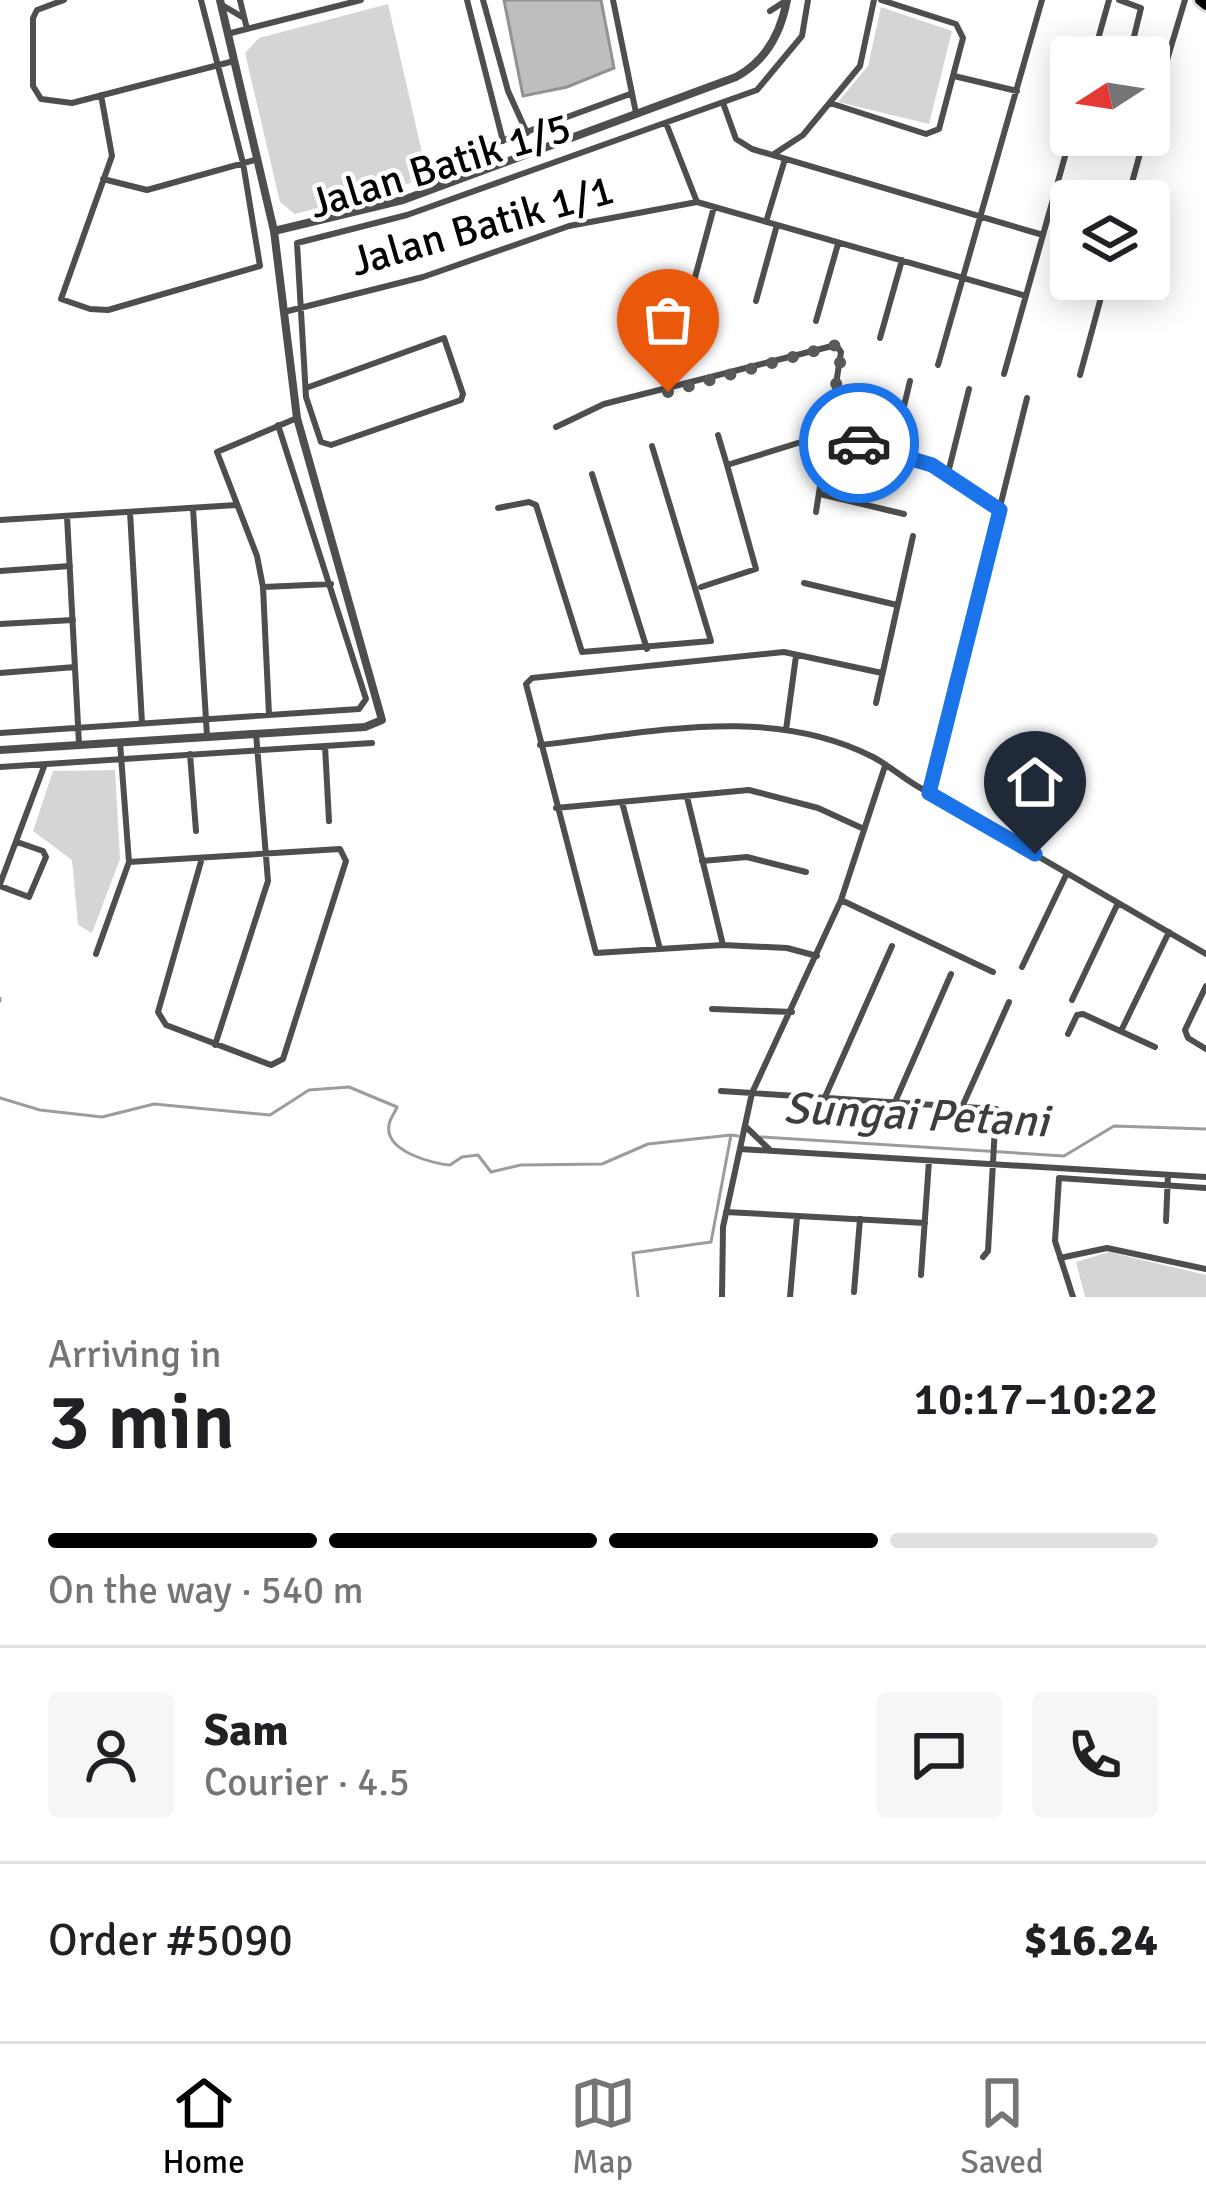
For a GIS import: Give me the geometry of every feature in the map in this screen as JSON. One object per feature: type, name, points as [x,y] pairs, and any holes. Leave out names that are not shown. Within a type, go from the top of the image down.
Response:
[{"type":"street","points":[[64,0],[34,14],[33,91],[41,99],[62,104],[234,62]]},
{"type":"street","points":[[101,95],[113,145],[61,299],[98,311],[260,266],[243,164],[201,0]]},
{"type":"street","points":[[240,0],[247,29]]},
{"type":"street","points":[[227,34],[361,0]]},
{"type":"street","points":[[467,0],[503,141]]},
{"type":"street","points":[[483,0],[508,91],[527,133]]},
{"type":"street","points":[[613,0],[636,113]]},
{"type":"street","points":[[770,11],[787,0]]},
{"type":"street","points":[[274,231],[442,186],[748,70],[777,38],[787,0]]},
{"type":"street","name":"Jalan Batik 1/5","points":[[306,388],[444,338],[461,400],[325,445],[312,418],[306,388],[296,247],[300,240],[407,215],[723,103],[766,83],[802,36],[808,0]]},
{"type":"street","points":[[771,156],[794,144],[860,66],[878,0],[956,24],[963,38],[933,133],[830,103]]},
{"type":"street","points":[[938,364],[1042,0]]},
{"type":"street","points":[[1099,36],[1108,0]]},
{"type":"street","points":[[1119,0],[1141,8],[1135,36]]},
{"type":"street","points":[[1170,49],[1185,0]]},
{"type":"street","points":[[220,1],[230,14],[244,18]]},
{"type":"street","points":[[0,751],[365,728],[382,720],[297,418],[274,231],[220,1]]},
{"type":"street","points":[[954,76],[1017,91]]},
{"type":"street","points":[[491,94],[499,97],[508,91]]},
{"type":"street","points":[[442,186],[436,165],[630,94]]},
{"type":"street","points":[[723,103],[736,139],[771,156],[1043,235]]},
{"type":"street","points":[[666,123],[697,202],[1026,296]]},
{"type":"street","points":[[1004,374],[1065,156]]},
{"type":"street","points":[[766,222],[784,159]]},
{"type":"street","points":[[103,179],[147,190],[259,160]]},
{"type":"street","name":"Jalan Batik 1/1","points":[[284,312],[423,277],[568,226],[697,202]]},
{"type":"street","points":[[694,281],[714,207]]},
{"type":"street","points":[[756,301],[778,225]]},
{"type":"street","points":[[816,321],[838,242]]},
{"type":"street","points":[[880,338],[902,260]]},
{"type":"street","points":[[1080,375],[1100,300]]},
{"type":"street","points":[[556,427],[604,404],[836,345],[842,352],[816,512]]},
{"type":"street","points":[[893,452],[910,381]]},
{"type":"street","points":[[948,474],[968,389]]},
{"type":"street","points":[[929,793],[1027,398]]},
{"type":"street","points":[[269,715],[263,587],[257,556],[217,452],[297,418]]},
{"type":"street","points":[[0,733],[359,709],[366,699],[278,425]]},
{"type":"street","points":[[727,465],[827,434],[893,452],[948,474],[1000,510]]},
{"type":"street","points":[[698,585],[704,589],[756,569],[718,435]]},
{"type":"street","points":[[498,508],[529,502],[536,506],[582,652],[711,641],[698,585],[652,446]]},
{"type":"street","points":[[592,474],[647,649]]},
{"type":"street","points":[[820,494],[904,514]]},
{"type":"street","points":[[0,520],[236,505]]},
{"type":"street","points":[[193,508],[207,736]]},
{"type":"street","points":[[130,512],[142,723]]},
{"type":"street","points":[[68,516],[79,744]]},
{"type":"street","points":[[876,703],[913,536]]},
{"type":"street","points":[[0,572],[70,566]]},
{"type":"street","points":[[804,583],[897,604]]},
{"type":"street","points":[[263,587],[331,584]]},
{"type":"street","points":[[0,624],[73,620]]},
{"type":"street","points":[[817,956],[787,948],[723,945],[596,953],[526,684],[532,678],[784,652],[882,673]]},
{"type":"street","points":[[786,730],[796,654]]},
{"type":"street","points":[[0,673],[75,667]]},
{"type":"street","points":[[540,745],[721,725],[786,730],[872,757],[1206,954]]},
{"type":"street","points":[[215,1045],[268,881],[256,733]]},
{"type":"street","points":[[96,954],[129,862],[120,741]]},
{"type":"street","points":[[0,766],[372,743]]},
{"type":"street","points":[[326,746],[328,821]]},
{"type":"street","points":[[190,754],[196,831]]},
{"type":"street","points":[[16,842],[43,851],[46,857],[28,897],[0,885],[45,764]]},
{"type":"street","points":[[722,1297],[726,1212],[752,1094],[841,900],[885,766]]},
{"type":"street","points":[[556,808],[763,793],[818,808],[864,829]]},
{"type":"street","points":[[687,795],[723,945]]},
{"type":"street","points":[[622,802],[660,949]]},
{"type":"street","points":[[129,862],[340,849],[346,861],[283,1059],[272,1065],[166,1025],[157,1006],[202,858]]},
{"type":"street","points":[[702,861],[747,857],[806,872]]},
{"type":"street","points":[[1022,968],[1067,873]]},
{"type":"street","points":[[841,900],[993,972]]},
{"type":"street","points":[[1072,1000],[1118,903]]},
{"type":"street","points":[[1121,1031],[1168,932]]},
{"type":"street","points":[[825,1097],[892,946]]},
{"type":"street","points":[[895,1102],[951,974]]},
{"type":"street","points":[[1206,986],[1185,1030],[1188,1039],[1206,1049]]},
{"type":"street","points":[[962,1107],[1009,1002]]},
{"type":"street","points":[[712,1009],[792,1012]]},
{"type":"street","points":[[1068,1034],[1080,1014],[1155,1047]]},
{"type":"street","points":[[721,1090],[996,1109],[988,1251],[983,1257]]},
{"type":"street","points":[[745,1126],[773,1152]]},
{"type":"street","points":[[740,1149],[1206,1177]]},
{"type":"street","points":[[921,1275],[929,1161]]},
{"type":"street","points":[[1060,1168],[1055,1241],[1072,1297]]},
{"type":"street","points":[[1166,1221],[1168,1175]]},
{"type":"street","points":[[1059,1178],[1206,1188]]},
{"type":"street","points":[[726,1212],[925,1223]]},
{"type":"street","points":[[790,1297],[797,1216]]},
{"type":"street","points":[[854,1292],[860,1220]]},
{"type":"street","points":[[1060,1258],[1107,1248],[1206,1269]]},
{"type":"shaded area","points":[[388,4],[424,161],[409,168],[411,183],[295,214],[280,202],[245,53],[259,38]]},
{"type":"shaded area","points":[[881,7],[952,31],[929,124],[838,102],[868,66]]},
{"type":"shaded area","points":[[115,770],[120,859],[92,933],[78,925],[72,860],[33,831],[53,771]]},
{"type":"shaded area","points":[[1109,1252],[1206,1275],[1206,1297],[1085,1297],[1076,1262]]},
{"type":"building","points":[[504,0],[601,0],[614,68],[567,87],[523,96]]},
{"type":"waterway","points":[[0,1098],[40,1110],[102,1117],[154,1104],[270,1115],[309,1090],[349,1087],[397,1107],[390,1134],[402,1149],[450,1165],[478,1155],[491,1172],[521,1165],[602,1164],[648,1144],[731,1135]]},
{"type":"waterway","name":"Sungai Petani","points":[[761,1137],[1064,1156],[1114,1126],[1206,1129]]},
{"type":"waterway","name":"Sungai Petani","points":[[638,1297],[633,1253],[711,1242],[731,1135],[738,1136]]},
{"type":"way so far","points":[[668,392],[836,345],[842,352],[827,434],[859,443]]},
{"type":"route","points":[[859,443],[932,465],[1000,510],[929,793],[1035,854]]}]
